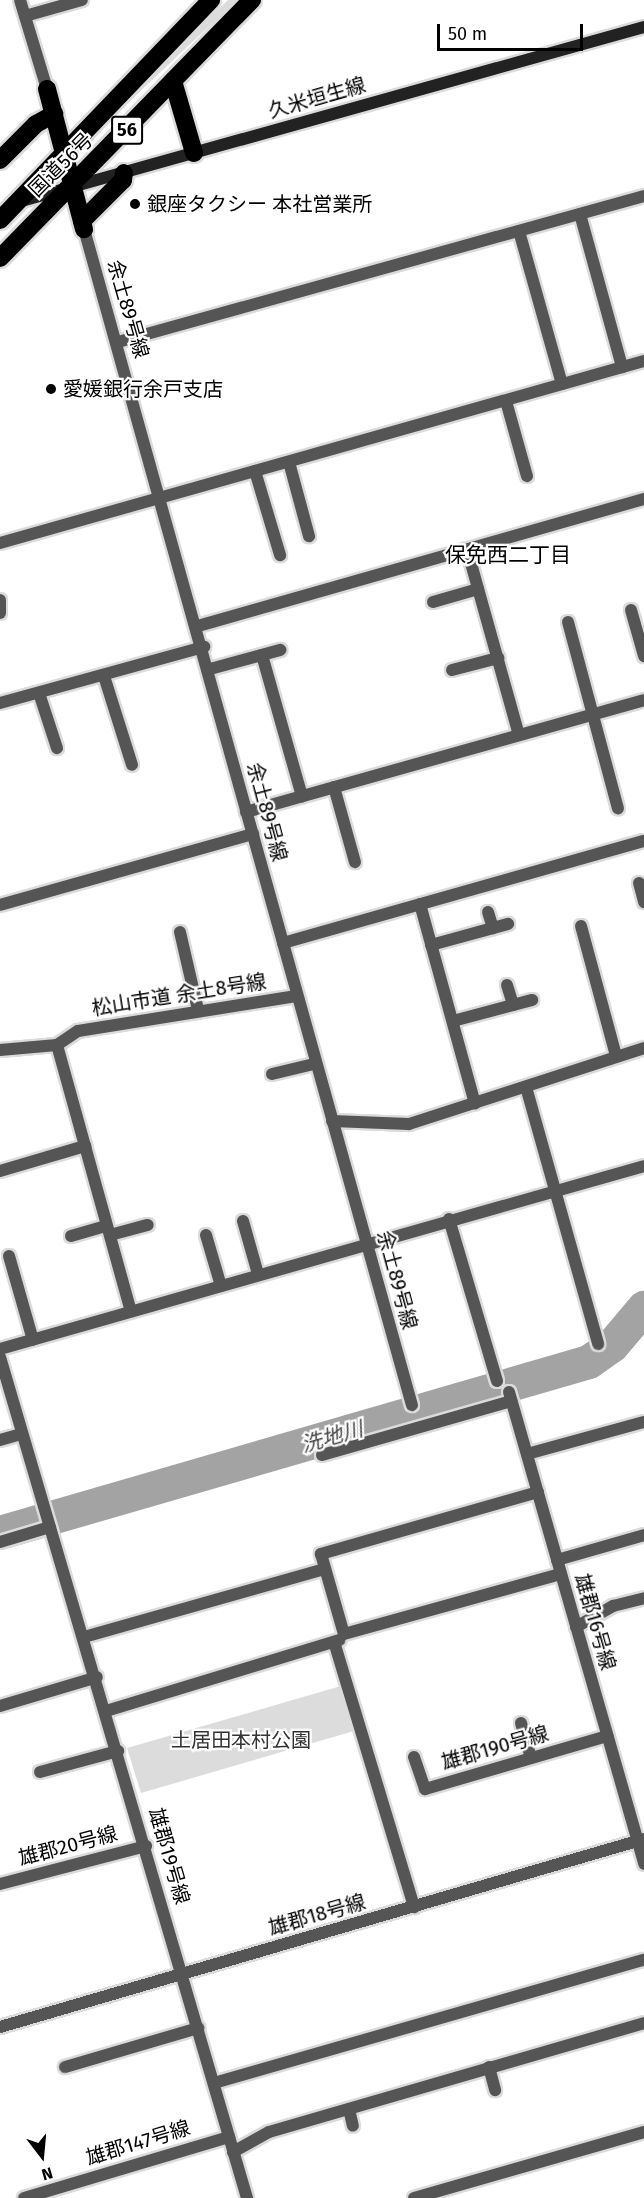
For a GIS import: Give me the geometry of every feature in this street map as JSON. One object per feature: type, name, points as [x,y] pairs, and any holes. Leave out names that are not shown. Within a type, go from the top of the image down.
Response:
[{"type":"highway","name":"国道56号","points":[[0,220],[9,205],[211,0]]},
{"type":"highway","name":"国道56号","points":[[0,258],[72,187],[252,0]]},
{"type":"highway","points":[[173,81],[194,153]]},
{"type":"highway","points":[[47,89],[83,225]]},
{"type":"highway","points":[[0,160],[36,123],[54,114]]},
{"type":"highway","name":"56","points":[[83,225],[124,173]]},
{"type":"main road","name":"久米垣生線","points":[[9,205],[644,27]]},
{"type":"street","points":[[20,0],[47,89]]},
{"type":"street","points":[[25,16],[82,0]]},
{"type":"street","points":[[118,342],[644,196]]},
{"type":"street","points":[[580,214],[622,367]]},
{"type":"street","name":"余土89号線","points":[[83,225],[118,342],[159,498],[204,647],[314,1064],[412,1405]]},
{"type":"street","points":[[519,231],[562,384]]},
{"type":"street","points":[[0,543],[644,361]]},
{"type":"street","points":[[506,401],[527,476]]},
{"type":"street","points":[[289,462],[309,536]]},
{"type":"street","points":[[255,471],[280,555]]},
{"type":"street","points":[[198,626],[644,499]]},
{"type":"street","points":[[467,549],[519,735]]},
{"type":"street","points":[[434,602],[478,589]]},
{"type":"street","points":[[0,600],[0,613]]},
{"type":"street","points":[[631,610],[644,656]]},
{"type":"street","points":[[568,622],[618,808]]},
{"type":"street","points":[[0,703],[204,647]]},
{"type":"street","points":[[210,669],[280,650]]},
{"type":"street","points":[[262,655],[302,796]]},
{"type":"street","points":[[452,670],[498,658]]},
{"type":"street","points":[[104,676],[132,765]]},
{"type":"street","points":[[39,693],[57,748]]},
{"type":"street","points":[[246,812],[644,700]]},
{"type":"street","points":[[334,787],[355,862]]},
{"type":"street","points":[[0,905],[253,834]]},
{"type":"street","points":[[283,943],[644,841]]},
{"type":"street","points":[[637,884],[644,902]]},
{"type":"street","points":[[420,904],[475,1104]]},
{"type":"street","points":[[488,912],[492,928]]},
{"type":"street","points":[[431,945],[508,924]]},
{"type":"street","points":[[581,926],[616,1056]]},
{"type":"street","points":[[180,932],[198,1010]]},
{"type":"street","points":[[507,985],[513,1005]]},
{"type":"street","name":"松山市道 余土8号線","points":[[0,1050],[57,1045],[78,1031],[296,996]]},
{"type":"street","points":[[453,1022],[532,1000]]},
{"type":"street","points":[[57,1045],[131,1311]]},
{"type":"street","points":[[332,1121],[396,1126],[475,1104],[644,1048]]},
{"type":"street","points":[[272,1074],[314,1064]]},
{"type":"street","points":[[526,1087],[598,1344]]},
{"type":"street","points":[[0,1171],[85,1146]]},
{"type":"street","points":[[0,1349],[644,1166]]},
{"type":"street","points":[[449,1220],[497,1381]]},
{"type":"street","points":[[243,1221],[258,1274]]},
{"type":"street","points":[[71,1236],[148,1225]]},
{"type":"street","points":[[206,1235],[221,1286]]},
{"type":"street","points":[[9,1256],[33,1340]]},
{"type":"street","name":"雄郡19号線","points":[[0,1357],[21,1434],[97,1677],[214,2083],[244,2197]]},
{"type":"street","name":"雄郡16号線","points":[[322,1455],[510,1396],[607,1736],[641,1840],[644,1864]]},
{"type":"street","points":[[527,1454],[644,1422]]},
{"type":"street","points":[[0,1440],[21,1434]]},
{"type":"street","points":[[344,1634],[321,1554],[537,1492]]},
{"type":"street","points":[[0,1542],[48,1522]]},
{"type":"street","points":[[557,1560],[644,1534]]},
{"type":"street","points":[[84,1637],[325,1569]]},
{"type":"street","points":[[106,1712],[334,1645],[344,1634],[561,1574]]},
{"type":"street","points":[[576,1628],[613,1606],[644,1598]]},
{"type":"street","points":[[334,1645],[414,1907]]},
{"type":"street","points":[[0,1706],[97,1677]]},
{"type":"street","points":[[521,1723],[531,1758]]},
{"type":"street","name":"雄郡190号線","points":[[414,1757],[425,1789],[607,1736]]},
{"type":"street","points":[[40,1772],[118,1750]]},
{"type":"street","name":"雄郡18号線","points":[[0,2027],[641,1840]]},
{"type":"street","name":"雄郡20号線","points":[[0,1884],[146,1846]]},
{"type":"street","points":[[214,2083],[644,1960]]},
{"type":"street","points":[[233,2152],[269,2132],[644,2023]]},
{"type":"street","points":[[65,2067],[198,2028]]},
{"type":"street","points":[[489,2067],[495,2090]]},
{"type":"street","points":[[353,2126],[354,2108]]},
{"type":"street","points":[[414,2198],[644,2132]]},
{"type":"street","name":"雄郡147号線","points":[[24,2198],[229,2137]]},
{"type":"green space","points":[[228,0],[237,0],[98,131],[163,62]]},
{"type":"green space","name":"土居田本村公園","points":[[341,1686],[354,1731],[141,1793],[127,1748]]},
{"type":"waterway","name":"洗地川","points":[[0,1533],[589,1362],[612,1346],[644,1308]]},
{"type":"place","name":"銀座タクシー 本社営業所","points":[[135,204]]},
{"type":"place","name":"愛媛銀行余戸支店","points":[[51,389]]},
{"type":"district","name":"保免西二丁目","points":[[508,555]]}]
